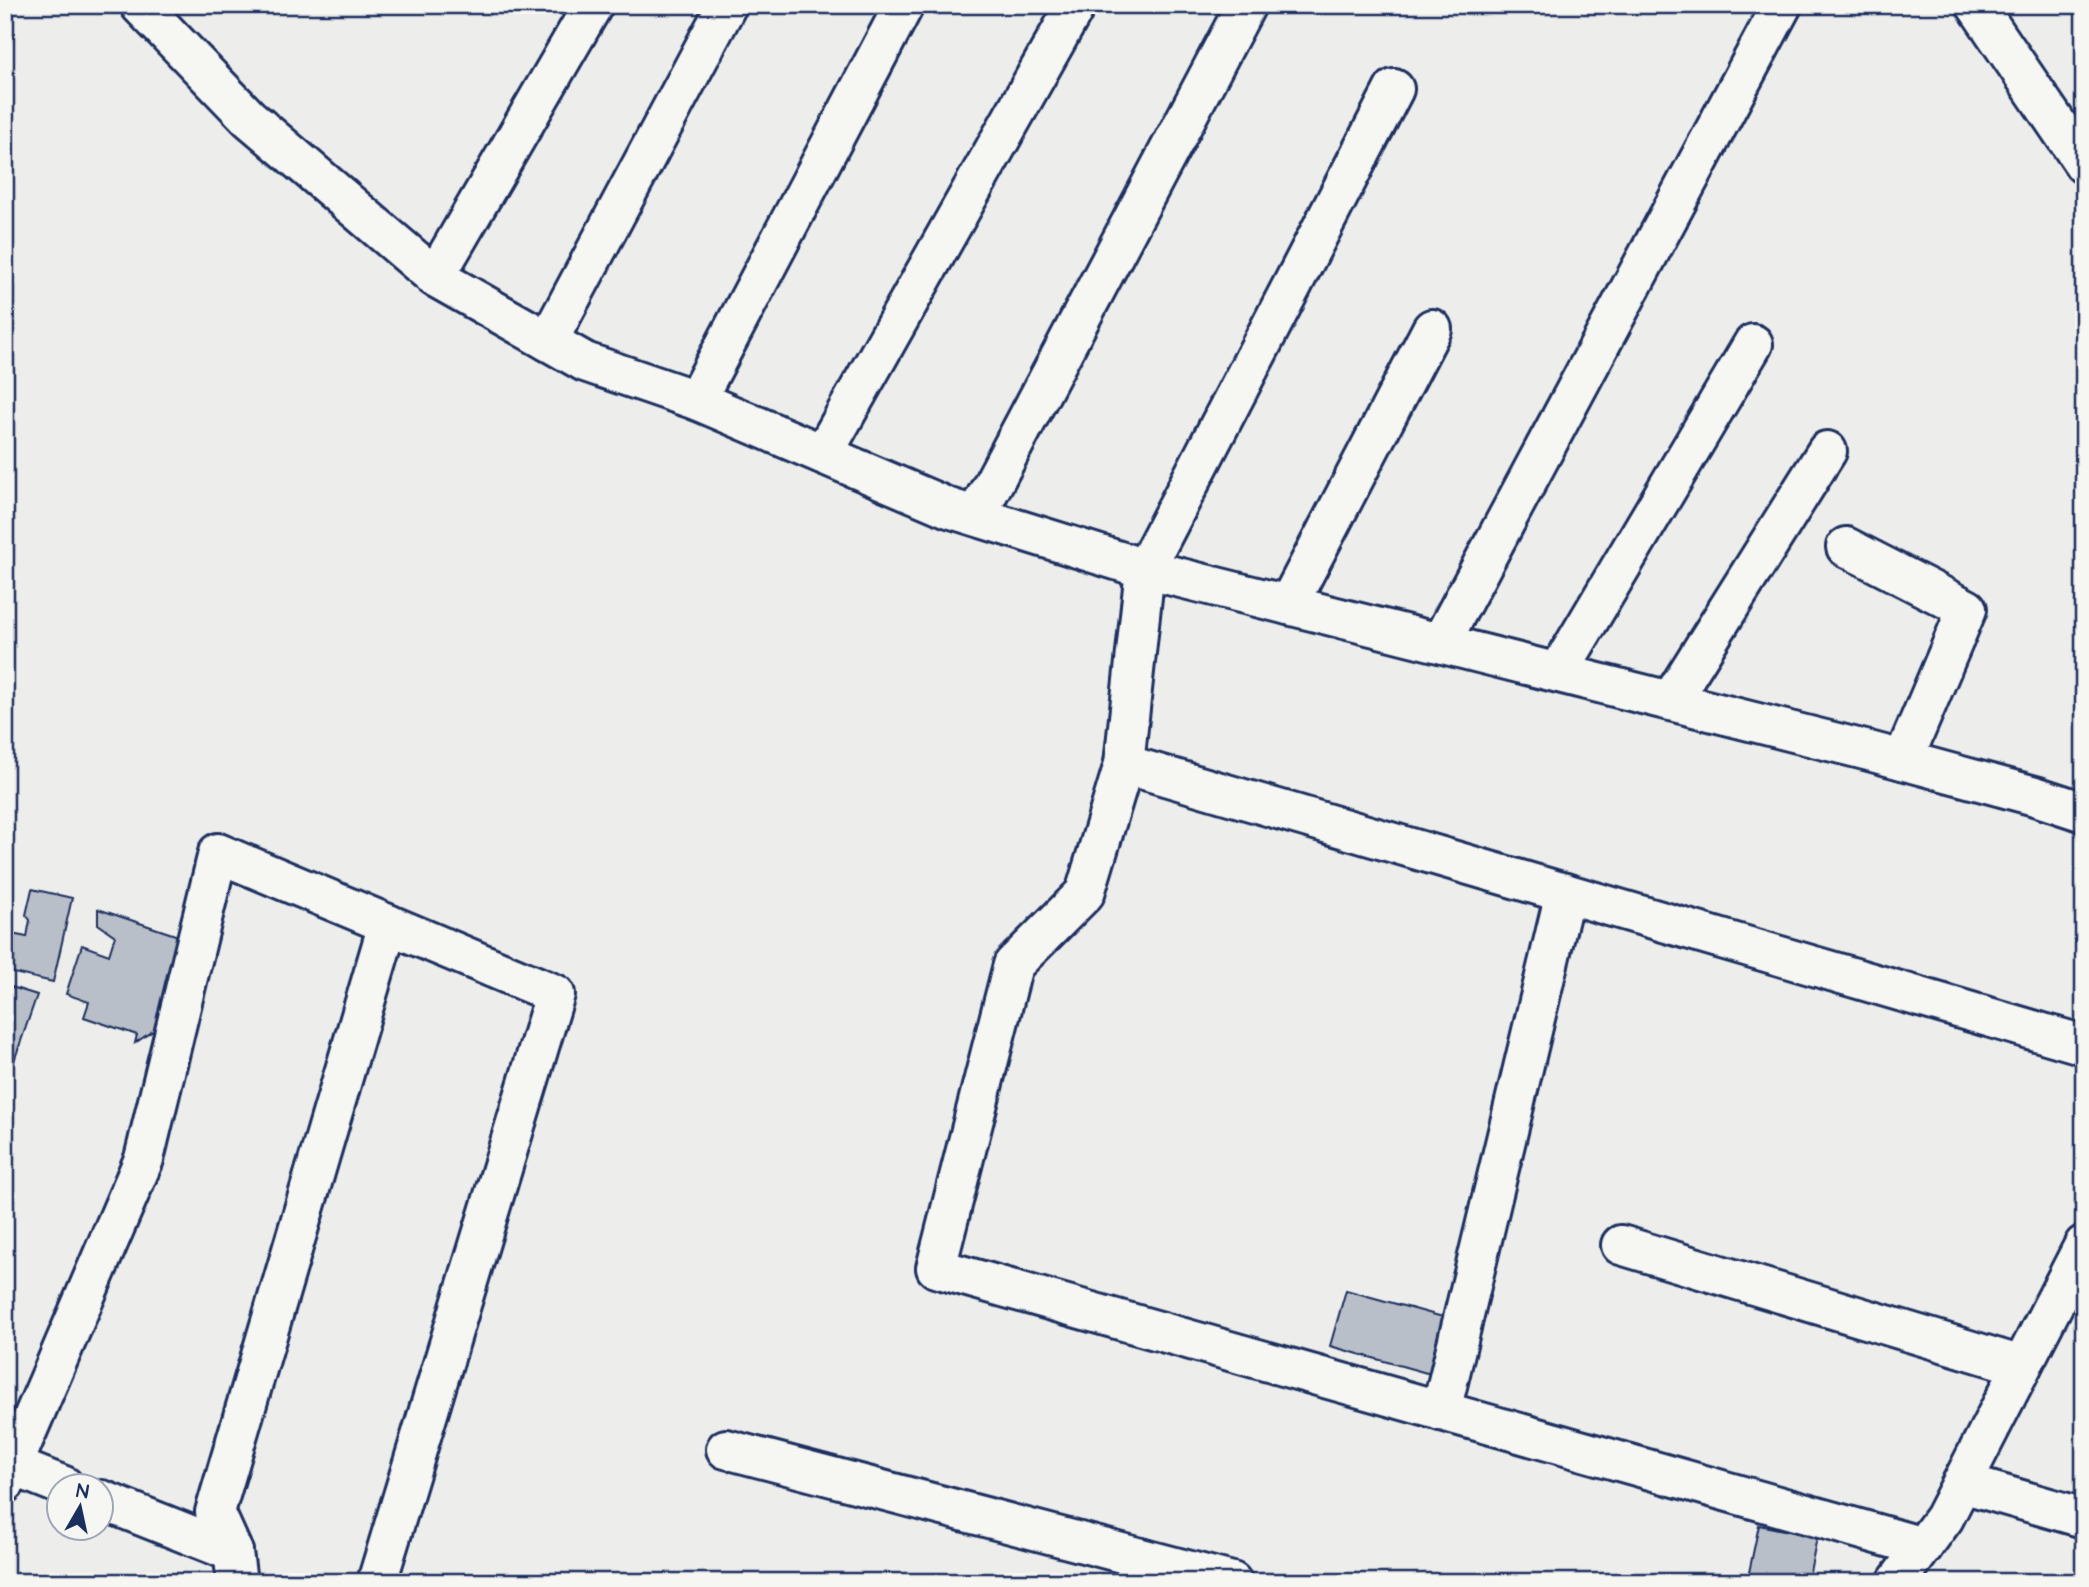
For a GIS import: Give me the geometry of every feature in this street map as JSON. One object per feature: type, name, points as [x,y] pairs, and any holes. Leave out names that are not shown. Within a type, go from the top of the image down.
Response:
[{"type":"street","points":[[435,277],[593,5]]},
{"type":"street","points":[[548,341],[727,5]]},
{"type":"street","points":[[696,400],[904,5]]},
{"type":"street","points":[[822,454],[1076,5]]},
{"type":"street","points":[[976,516],[1246,5]]},
{"type":"street","points":[[1441,642],[1782,5]]},
{"type":"street","points":[[1976,5],[2084,164]]},
{"type":"street","points":[[141,6],[249,118],[435,277],[585,362],[696,400],[949,508],[1145,569],[1559,671],[1903,760],[2084,812]]},
{"type":"street","points":[[1394,89],[1145,569],[1124,764],[1085,892],[1013,965],[936,1268],[1923,1547]]},
{"type":"street","points":[[1289,605],[1433,330]]},
{"type":"street","points":[[1559,671],[1754,344]]},
{"type":"street","points":[[1671,700],[1827,451]]},
{"type":"street","points":[[1846,547],[1967,608],[1903,760]]},
{"type":"street","points":[[1124,764],[2084,1045]]},
{"type":"street","points":[[46,1482],[8,1474],[144,1159],[218,853],[555,994],[377,1582]]},
{"type":"street","points":[[1441,1411],[1565,893]]},
{"type":"street","points":[[235,1567],[215,1512],[388,924]]},
{"type":"street","points":[[1621,1245],[2022,1366]]},
{"type":"street","points":[[1897,1582],[1944,1518],[2084,1245]]},
{"type":"street","points":[[726,1449],[1232,1582]]},
{"type":"street","points":[[1962,1483],[2084,1518]]},
{"type":"street","points":[[116,1507],[235,1567]]},
{"type":"building","points":[[32,889],[72,898],[53,982],[5,971],[11,934],[27,937],[30,920],[26,915]]},
{"type":"building","points":[[98,909],[187,939],[157,1028],[135,1043],[137,1035],[84,1017],[89,1002],[66,994],[82,945],[109,955],[115,936],[98,924]]},
{"type":"building","points":[[5,985],[37,995],[5,1087]]},
{"type":"building","points":[[1346,1290],[1450,1319],[1434,1375],[1330,1346]]},
{"type":"building","points":[[1759,1525],[1817,1537],[1808,1582],[1747,1582]]}]
